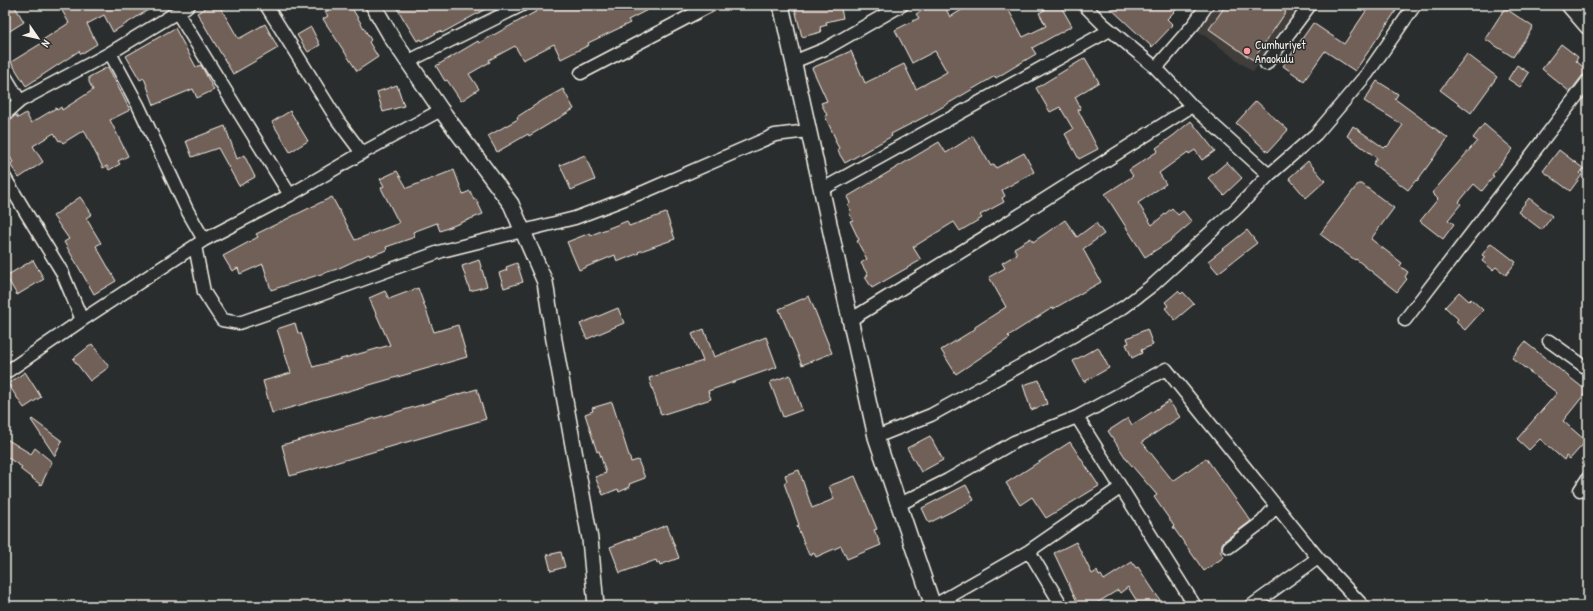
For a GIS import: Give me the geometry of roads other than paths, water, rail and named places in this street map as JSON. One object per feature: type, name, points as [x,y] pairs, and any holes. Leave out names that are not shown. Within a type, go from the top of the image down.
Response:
[{"type":"street","points":[[5,114],[20,101],[110,53],[189,5]]},
{"type":"street","points":[[266,5],[338,121],[362,153]]},
{"type":"street","points":[[373,5],[392,38],[442,110],[511,204],[545,282],[590,539],[596,606]]},
{"type":"street","points":[[409,61],[522,5]]},
{"type":"street","points":[[581,73],[711,5]]},
{"type":"street","points":[[780,5],[876,437],[898,506],[933,606],[1029,551],[1120,488]]},
{"type":"street","points":[[793,62],[825,49],[902,5]]},
{"type":"street","points":[[1084,5],[1110,30],[1156,68],[1192,106],[1269,175]]},
{"type":"street","points":[[1156,68],[1194,24],[1207,5]]},
{"type":"street","points":[[1266,64],[1310,5]]},
{"type":"street","points":[[876,437],[931,415],[1124,307],[1154,284],[1230,214],[1269,175],[1316,134],[1367,74],[1415,5]]},
{"type":"street","points":[[1569,5],[1588,27]]},
{"type":"street","points":[[177,12],[290,195]]},
{"type":"street","points":[[821,190],[1110,30]]},
{"type":"street","points":[[110,53],[138,105],[187,210],[200,243],[204,292],[222,320],[239,323],[442,251],[575,218],[646,191],[775,134],[808,131]]},
{"type":"street","points":[[5,76],[20,101]]},
{"type":"street","points":[[1405,320],[1588,81]]},
{"type":"street","points":[[850,320],[985,237],[1192,106]]},
{"type":"street","points":[[5,373],[82,320],[200,243],[290,195],[362,153],[442,110]]},
{"type":"street","points":[[5,178],[62,272],[82,320]]},
{"type":"street","points":[[1549,341],[1588,369]]},
{"type":"street","points":[[898,506],[948,480],[1014,442],[1077,417],[1166,369],[1318,558],[1363,606]]},
{"type":"street","points":[[1077,417],[1195,606]]},
{"type":"street","points":[[1580,490],[1588,478]]},
{"type":"street","points":[[1229,547],[1262,522],[1276,506]]},
{"type":"street","points":[[1029,551],[1062,606]]},
{"type":"street","points":[[1251,606],[1318,558]]},
{"type":"place","name":"Cumhuriyet Anaokulu","points":[[1247,51]]}]
